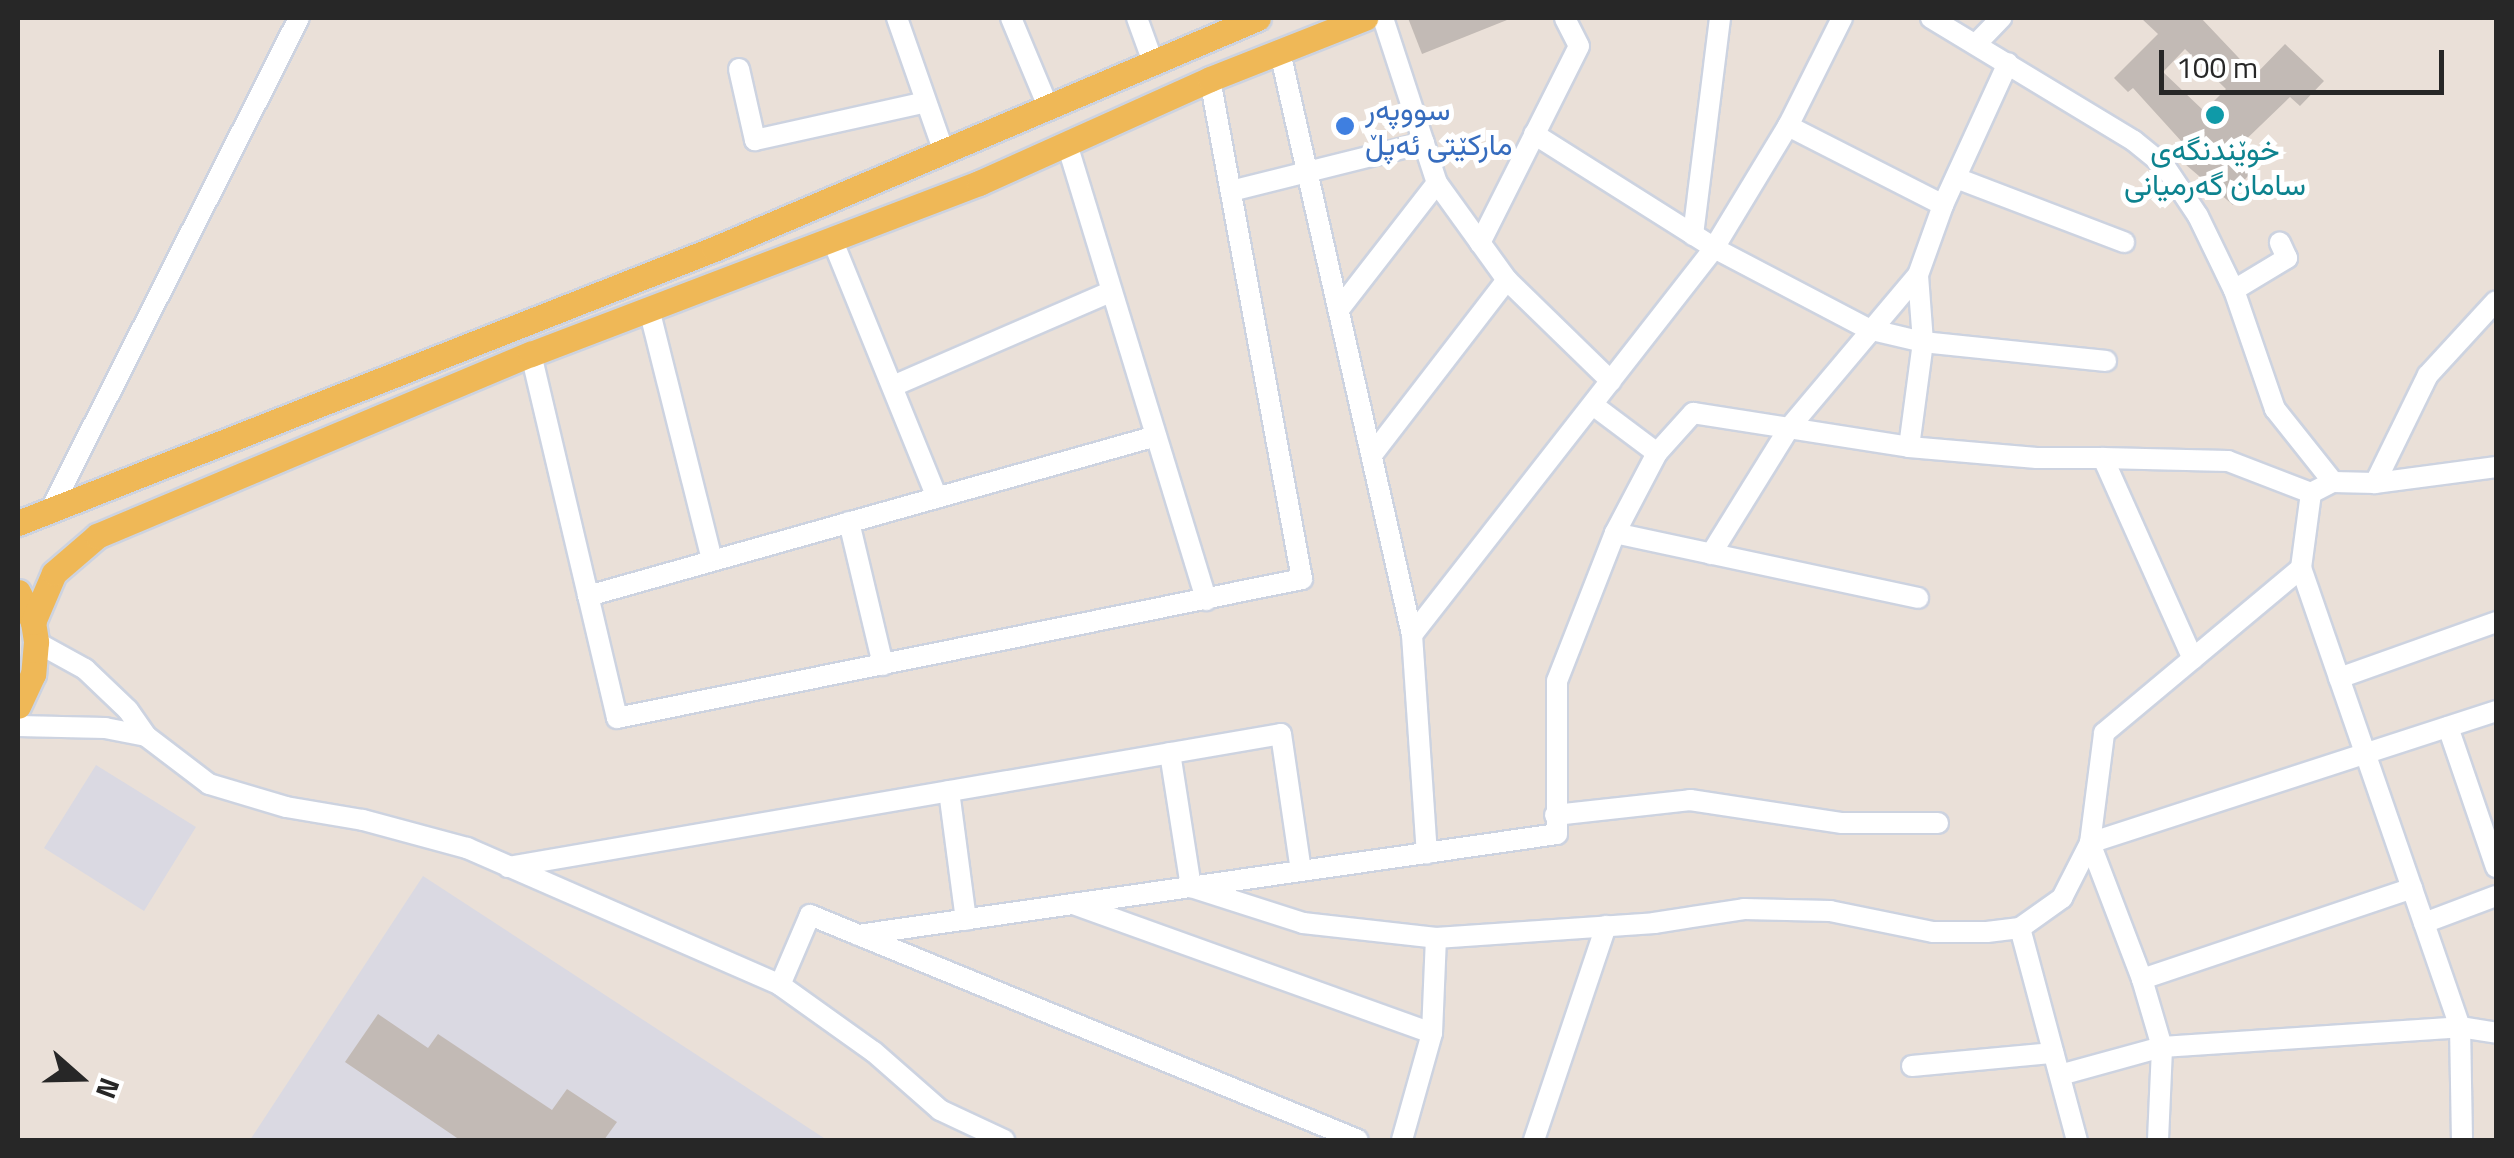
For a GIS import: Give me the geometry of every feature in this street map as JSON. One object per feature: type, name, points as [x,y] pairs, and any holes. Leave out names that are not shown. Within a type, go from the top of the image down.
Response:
[{"type":"main road","points":[[18,523],[714,249],[1258,18]]},
{"type":"main road","points":[[18,706],[33,674],[34,632],[54,574],[97,536],[531,354],[980,183],[1210,79],[1365,18]]},
{"type":"main road","points":[[714,249],[725,280]]},
{"type":"main road","points":[[18,592],[34,632]]},
{"type":"street","points":[[50,511],[300,18]]},
{"type":"street","points":[[897,18],[944,152]]},
{"type":"street","points":[[1011,18],[1049,109]]},
{"type":"street","points":[[1136,18],[1154,64]]},
{"type":"street","points":[[1383,18],[1437,182],[1507,280],[1611,381]]},
{"type":"street","points":[[1480,243],[1579,46],[1565,18]]},
{"type":"street","points":[[1693,235],[1720,18]]},
{"type":"street","points":[[1412,635],[1714,248],[1788,126],[1842,18]]},
{"type":"street","points":[[1931,18],[1977,43],[2164,165],[2191,202],[2234,290],[2275,409],[2333,482]]},
{"type":"street","points":[[1977,43],[2002,18]]},
{"type":"street","points":[[1280,52],[1412,635],[1428,853]]},
{"type":"street","points":[[1909,446],[1922,342],[1918,275],[1943,205],[2008,63]]},
{"type":"street","points":[[739,69],[754,140],[926,102]]},
{"type":"street","points":[[531,354],[617,718],[1302,579],[1210,79]]},
{"type":"street","points":[[1788,126],[1943,205]]},
{"type":"street","points":[[1534,134],[1714,248],[1868,329],[1922,342],[2106,361]]},
{"type":"street","points":[[1232,192],[1424,143]]},
{"type":"street","points":[[1067,144],[1206,600]]},
{"type":"street","points":[[1956,178],[2124,242]]},
{"type":"street","points":[[1340,308],[1437,182]]},
{"type":"street","points":[[832,239],[937,497]]},
{"type":"street","points":[[2234,290],[2287,258],[2280,243]]},
{"type":"street","points":[[1712,554],[1789,428],[1868,329],[1918,275]]},
{"type":"street","points":[[1372,455],[1507,280]]},
{"type":"street","points":[[894,386],[1110,292]]},
{"type":"street","points":[[2375,483],[2428,375],[2496,301]]},
{"type":"street","points":[[649,309],[712,560]]},
{"type":"street","points":[[1593,406],[1657,453]]},
{"type":"street","points":[[858,935],[1557,834],[1557,681],[1615,534],[1657,453],[1694,413],[1909,446],[2037,458],[2228,461],[2311,493],[2333,482],[2375,483],[2496,466]]},
{"type":"street","points":[[588,596],[1156,436]]},
{"type":"street","points":[[82,448],[84,477],[98,494]]},
{"type":"street","points":[[2103,458],[2192,659]]},
{"type":"street","points":[[2311,493],[2301,568],[2460,1026],[2462,1140]]},
{"type":"street","points":[[849,522],[883,665]]},
{"type":"street","points":[[1615,534],[1918,598]]},
{"type":"street","points":[[1191,887],[1303,923],[1436,938],[1606,926],[1744,909],[1830,912],[1933,932],[2020,928],[2062,898],[2090,843],[2104,733],[2301,568]]},
{"type":"street","points":[[2340,678],[2496,622]]},
{"type":"street","points":[[34,632],[85,669],[128,710],[146,736],[209,784],[286,807],[363,820],[467,848],[780,985],[874,1052],[940,1110],[1004,1140]]},
{"type":"street","points":[[2090,843],[2496,712]]},
{"type":"street","points":[[18,726],[105,728],[146,736]]},
{"type":"street","points":[[2448,726],[2496,868]]},
{"type":"street","points":[[508,867],[1281,734],[1300,871]]},
{"type":"street","points":[[1170,754],[1191,887]]},
{"type":"street","points":[[949,791],[966,920]]},
{"type":"street","points":[[1554,816],[1690,800],[1842,823],[1938,822]]},
{"type":"street","points":[[2090,843],[2142,979],[2162,1047],[2158,1140]]},
{"type":"street","points":[[2142,979],[2412,888]]},
{"type":"street","points":[[2424,923],[2496,896]]},
{"type":"street","points":[[1072,904],[1432,1033]]},
{"type":"street","points":[[780,985],[810,915],[1358,1140]]},
{"type":"street","points":[[1534,1140],[1606,926]]},
{"type":"street","points":[[2020,928],[2077,1140]]},
{"type":"street","points":[[1402,1140],[1432,1033],[1436,938]]},
{"type":"street","points":[[2060,1075],[2162,1047],[2460,1026],[2496,1033]]},
{"type":"street","points":[[1912,1066],[2053,1052]]},
{"type":"shaded area","points":[[96,765],[196,827],[144,911],[44,848]]},
{"type":"shaded area","points":[[423,876],[827,1140],[250,1140]]},
{"type":"building","points":[[1408,18],[1512,18],[1422,54]]},
{"type":"building","name":"خوێندنگەی سامان گەرمیانی","points":[[2141,18],[2201,18],[2255,75],[2285,44],[2324,81],[2300,106],[2290,97],[2234,151],[2254,169],[2241,184],[2246,189],[2233,205],[2172,153],[2182,142],[2133,88],[2128,92],[2114,78],[2158,34]],"holes":[[[2185,49],[2226,89],[2204,111],[2163,72]]]},
{"type":"building","points":[[378,1014],[428,1048],[438,1034],[552,1110],[567,1089],[617,1122],[604,1140],[460,1140],[345,1062]]},
{"type":"place","name":"خوێندنگەی سامان گەرمیانی","points":[[2215,115]]},
{"type":"place","name":"سووپەر مارکێتی ئەپڵ","points":[[1345,126]]}]
